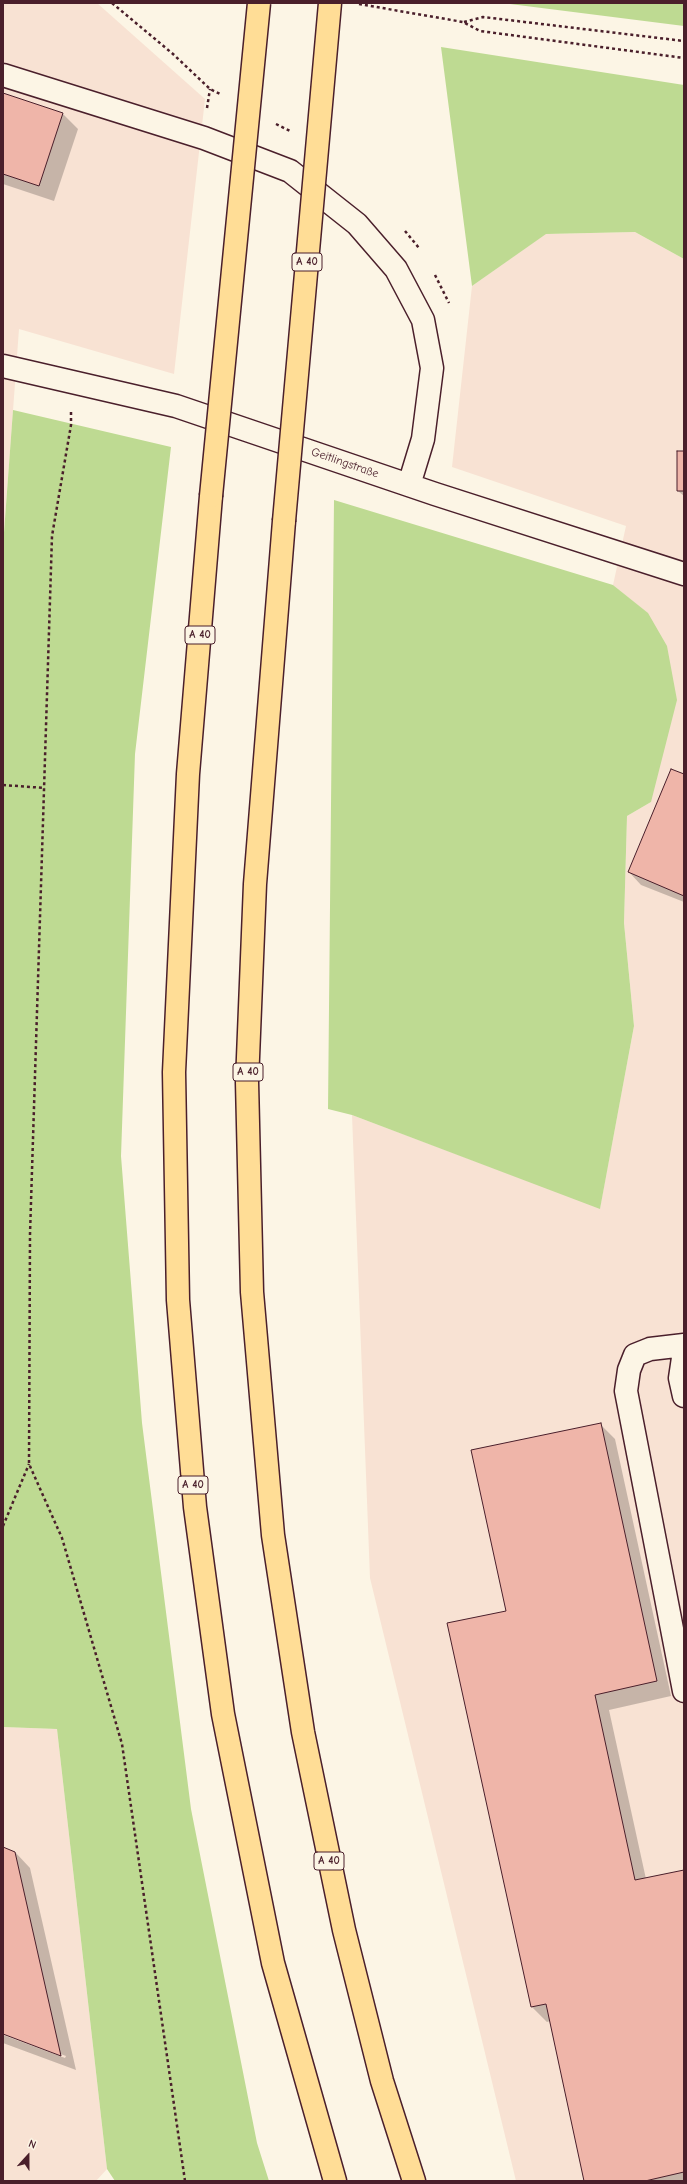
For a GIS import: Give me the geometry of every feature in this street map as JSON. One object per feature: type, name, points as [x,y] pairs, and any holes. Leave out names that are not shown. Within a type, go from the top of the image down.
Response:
[{"type":"highway","name":"A 40","points":[[259,3],[211,496],[188,774],[174,1072],[178,1300],[195,1507],[223,1714],[273,1963],[334,2181]]},
{"type":"highway","name":"A 40","points":[[330,3],[284,521],[255,884],[247,1082],[252,1292],[272,1535],[303,1732],[344,1930],[382,2081],[414,2181]]},
{"type":"street","points":[[3,75],[204,138],[290,171],[357,224],[396,269],[423,320],[432,368],[423,439],[409,485]]},
{"type":"street","name":"Geitlingstraße","points":[[3,366],[70,380],[176,406],[409,485],[684,575]]},
{"type":"street","points":[[684,1345],[650,1348],[635,1355],[628,1370],[626,1391],[684,1691]]},
{"type":"street","points":[[684,1351],[680,1378],[684,1396]]},
{"type":"path","points":[[354,3],[463,22],[480,31],[684,58]]},
{"type":"path","points":[[463,22],[483,17],[684,41]]},
{"type":"path","points":[[70,380],[71,425],[52,536],[30,1234],[30,1464],[62,1538],[122,1744],[185,2181]]},
{"type":"path","points":[[3,785],[45,788]]},
{"type":"path","points":[[3,1526],[30,1464]]},
{"type":"shaded area","points":[[3,3],[97,3],[205,99],[174,374],[19,329],[3,546]]},
{"type":"shaded area","points":[[635,232],[684,259],[684,2181],[516,2181],[370,1578],[352,1115],[600,1208],[634,1026],[624,923],[627,816],[651,802],[647,613],[613,585],[626,526],[452,467],[472,286],[545,234]]},
{"type":"shaded area","points":[[3,1727],[57,1729],[107,2169],[96,2181],[3,2181]]},
{"type":"green space","points":[[502,3],[684,3],[684,26]]},
{"type":"green space","points":[[441,47],[684,85],[684,259],[635,232],[546,234],[472,286]]},
{"type":"green space","points":[[13,410],[171,447],[135,754],[121,1156],[142,1423],[191,1809],[257,2143],[269,2181],[115,2181],[107,2169],[57,1729],[3,1727],[3,546]]},
{"type":"green space","points":[[334,500],[613,585],[648,613],[667,646],[677,700],[651,802],[627,816],[624,923],[634,1026],[600,1209],[352,1115],[328,1109]]},
{"type":"building","points":[[3,93],[63,113],[39,186],[3,174]]},
{"type":"building","points":[[677,451],[684,451],[684,491],[677,491]]},
{"type":"building","points":[[671,769],[684,774],[684,896],[628,872]]},
{"type":"building","points":[[601,1423],[657,1681],[595,1695],[635,1880],[684,1870],[684,2172],[645,2181],[584,2181],[546,2004],[531,2007],[447,1623],[506,1611],[471,1450]]},
{"type":"building","points":[[3,1847],[15,1852],[61,2056],[3,2034]]}]
